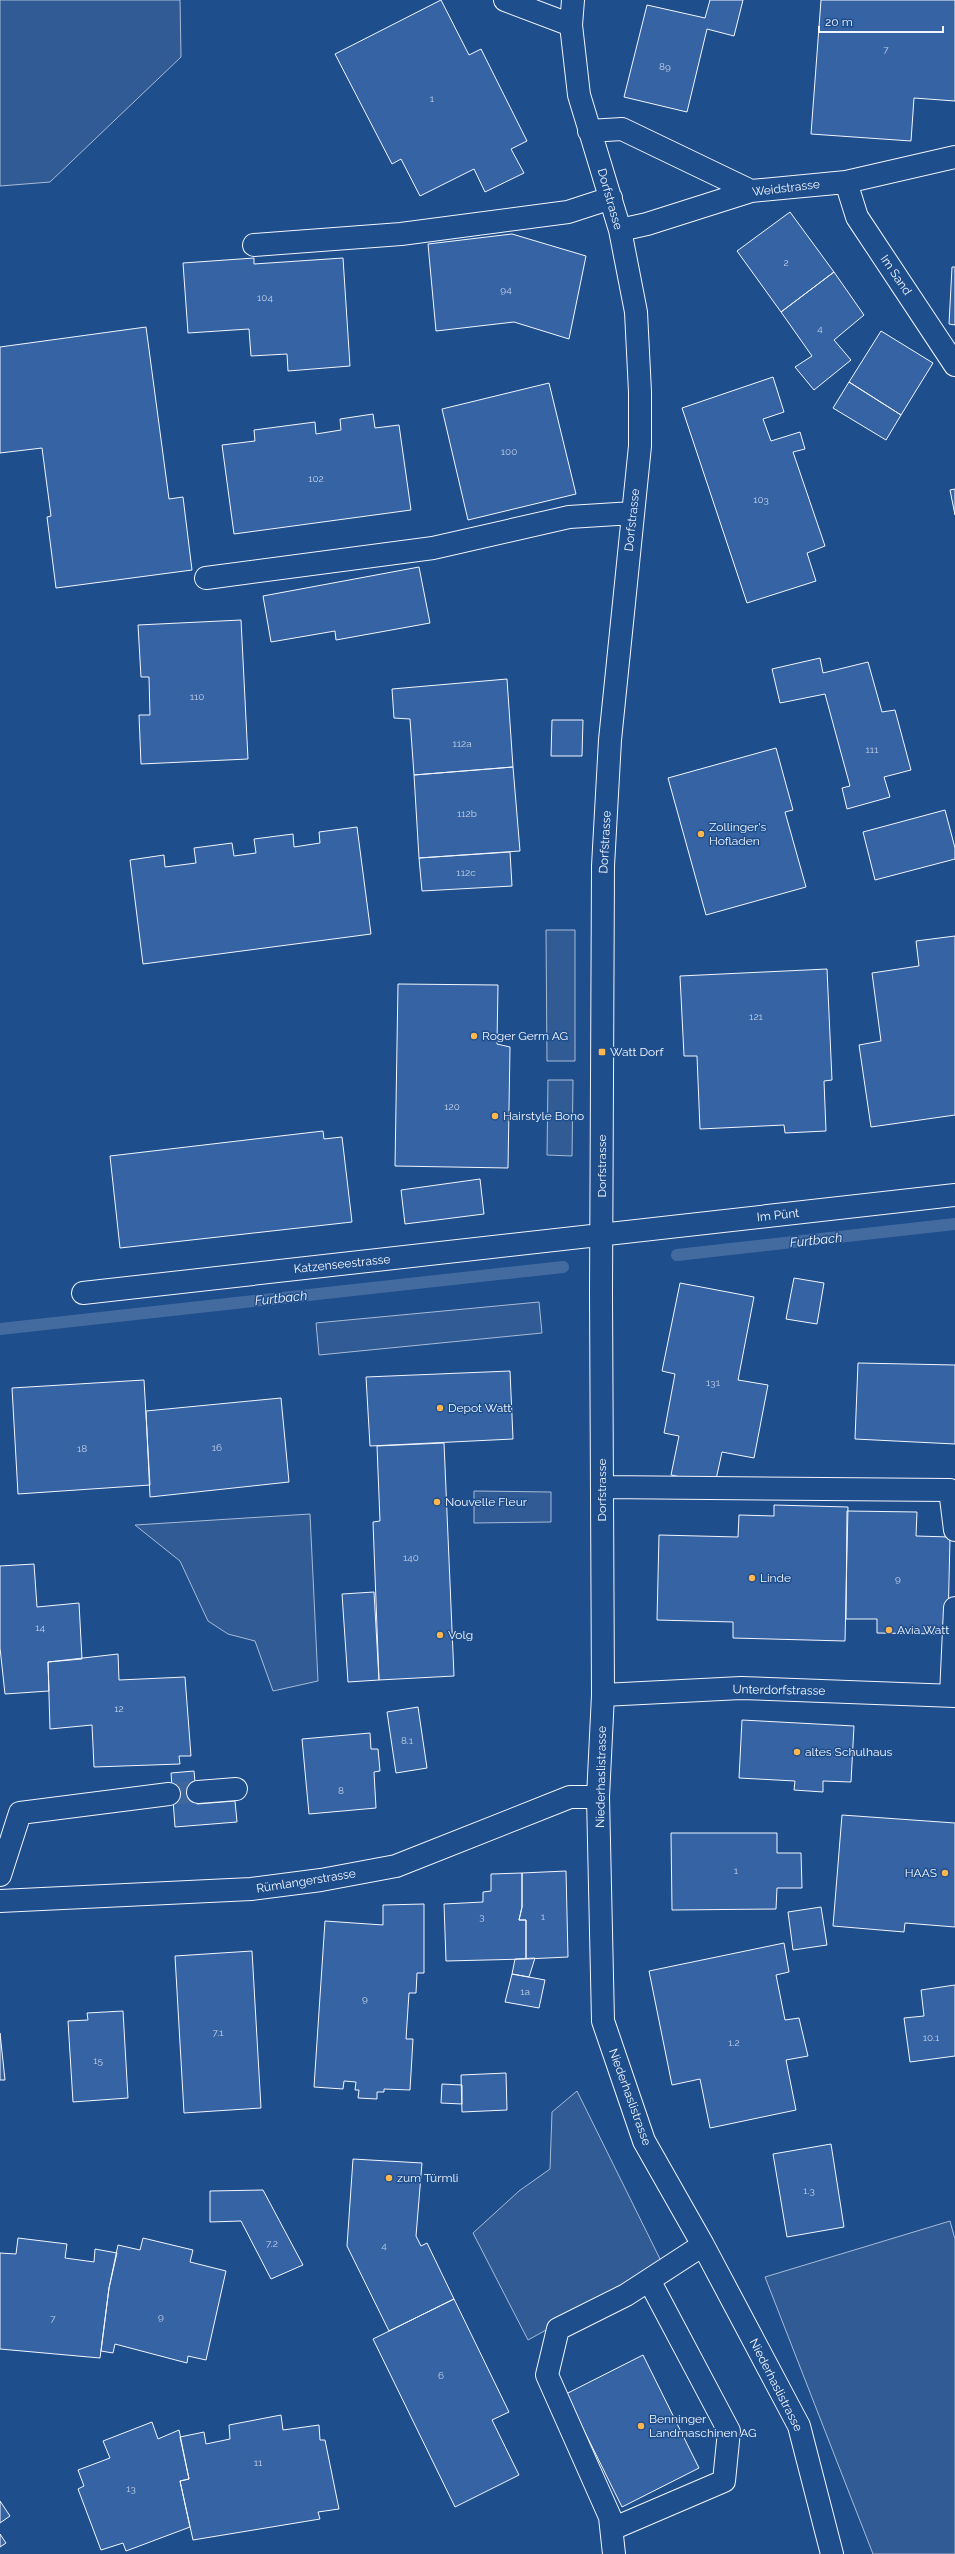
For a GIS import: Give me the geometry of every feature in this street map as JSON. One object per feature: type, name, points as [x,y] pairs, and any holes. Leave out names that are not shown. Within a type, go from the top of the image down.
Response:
[{"type":"street","points":[[505,0],[571,25]]},
{"type":"street","name":"Dorfstrasse","points":[[573,0],[571,25],[579,95],[620,230],[636,312],[640,392],[640,446],[610,740],[603,866],[603,1694]]},
{"type":"street","points":[[590,131],[622,128],[751,192]]},
{"type":"street","name":"Weidstrasse","points":[[620,230],[647,224],[751,192],[846,182],[955,157]]},
{"type":"street","name":"Im Sand","points":[[846,182],[857,217],[955,365]]},
{"type":"street","points":[[254,245],[401,234],[568,212],[611,198]]},
{"type":"street","points":[[206,578],[433,548],[569,517],[633,513]]},
{"type":"street","name":"Im Pünt","points":[[602,1234],[955,1195]]},
{"type":"street","name":"Katzenseestrasse","points":[[83,1293],[602,1234]]},
{"type":"street","points":[[602,1487],[950,1490],[955,1530]]},
{"type":"street","points":[[953,1696],[955,1608]]},
{"type":"street","name":"Unterdorfstrasse","points":[[603,1694],[741,1688],[953,1696]]},
{"type":"street","name":"Niederhaslistrasse","points":[[603,1694],[598,1797],[603,2021],[644,2141],[704,2245],[799,2426],[832,2554]]},
{"type":"street","points":[[198,1792],[236,1789]]},
{"type":"street","points":[[0,1875],[20,1813],[169,1794]]},
{"type":"street","name":"Rümlangerstrasse","points":[[0,1901],[251,1889],[321,1880],[396,1866],[570,1797],[598,1797]]},
{"type":"street","points":[[614,2554],[610,2517],[547,2375],[558,2329],[626,2296],[704,2245]]},
{"type":"street","points":[[612,2529],[724,2481],[729,2432],[649,2280]]},
{"type":"shaded area","points":[[0,0],[180,0],[181,57],[50,182],[0,186]]},
{"type":"shaded area","points":[[546,930],[575,930],[575,1061],[547,1061]]},
{"type":"shaded area","points":[[548,1080],[573,1080],[572,1156],[547,1155]]},
{"type":"shaded area","points":[[539,1302],[542,1333],[319,1355],[316,1323]]},
{"type":"shaded area","points":[[474,1491],[551,1492],[551,1522],[474,1523]]},
{"type":"shaded area","points":[[310,1514],[318,1681],[273,1691],[255,1641],[228,1634],[208,1621],[180,1561],[135,1525]]},
{"type":"shaded area","points":[[577,2091],[663,2265],[528,2340],[473,2233],[519,2191],[550,2169],[552,2112]]},
{"type":"shaded area","points":[[950,2221],[955,2239],[955,2554],[873,2554],[765,2277]]},
{"type":"building","points":[[441,0],[469,55],[481,49],[527,141],[511,149],[524,173],[485,192],[474,169],[420,196],[401,159],[392,164],[335,54]]},
{"type":"building","points":[[710,0],[743,0],[734,36],[707,29],[687,112],[624,97],[647,5],[705,18]]},
{"type":"building","points":[[821,0],[955,0],[955,101],[914,98],[911,141],[811,134]]},
{"type":"building","points":[[790,212],[834,272],[781,312],[737,251]]},
{"type":"building","points":[[512,234],[586,256],[569,339],[514,322],[436,331],[428,244]]},
{"type":"building","points":[[254,258],[254,264],[343,258],[350,366],[288,371],[287,354],[251,356],[249,329],[188,333],[183,263]]},
{"type":"building","points":[[952,267],[955,267],[955,325],[949,324]]},
{"type":"building","points":[[834,272],[864,315],[834,340],[851,360],[814,390],[795,367],[812,356],[781,312]]},
{"type":"building","points":[[146,327],[169,499],[183,497],[192,570],[56,588],[47,517],[51,516],[42,448],[0,453],[0,347]]},
{"type":"building","points":[[881,331],[933,363],[901,415],[849,382]]},
{"type":"building","points":[[773,377],[784,412],[763,419],[771,441],[800,432],[805,449],[793,452],[825,546],[807,553],[816,581],[747,603],[682,408]]},
{"type":"building","points":[[849,382],[901,415],[886,440],[833,408]]},
{"type":"building","points":[[549,383],[576,494],[468,520],[442,409]]},
{"type":"building","points":[[373,414],[375,428],[399,425],[411,510],[234,534],[222,445],[255,441],[254,430],[315,422],[316,434],[341,430],[340,419]]},
{"type":"building","points":[[955,489],[955,515],[950,490]]},
{"type":"building","points":[[419,567],[430,623],[336,640],[335,631],[271,642],[263,596]]},
{"type":"building","points":[[241,620],[248,759],[141,764],[139,715],[150,715],[149,677],[141,677],[138,625]]},
{"type":"building","points":[[820,658],[823,673],[868,662],[882,712],[895,710],[911,770],[884,777],[890,797],[847,809],[842,788],[850,786],[825,694],[780,703],[772,669]]},
{"type":"building","points":[[507,679],[513,767],[414,775],[410,719],[394,718],[392,689]]},
{"type":"building","points":[[552,720],[583,720],[582,756],[551,756]]},
{"type":"building","points":[[776,748],[793,810],[785,812],[806,887],[706,915],[668,778]]},
{"type":"building","points":[[513,767],[520,851],[419,858],[414,775]]},
{"type":"building","points":[[945,810],[955,848],[955,859],[875,880],[863,832]]},
{"type":"building","points":[[357,827],[371,934],[143,964],[130,860],[164,855],[165,867],[196,863],[194,848],[232,843],[234,856],[256,853],[254,839],[293,834],[294,847],[320,843],[319,832]]},
{"type":"building","points":[[510,852],[512,886],[422,891],[419,858]]},
{"type":"building","points":[[955,936],[955,1115],[871,1127],[859,1045],[881,1041],[872,973],[919,966],[916,941]]},
{"type":"building","points":[[827,969],[832,1080],[824,1081],[826,1131],[785,1133],[784,1125],[700,1129],[697,1056],[684,1056],[680,976]]},
{"type":"building","points":[[398,984],[498,985],[497,1044],[510,1047],[508,1168],[395,1166]]},
{"type":"building","points":[[323,1131],[324,1139],[342,1137],[352,1222],[120,1248],[110,1156]]},
{"type":"building","points":[[480,1179],[484,1214],[405,1224],[401,1190]]},
{"type":"building","points":[[794,1278],[824,1283],[817,1324],[786,1319]]},
{"type":"building","points":[[680,1283],[754,1297],[738,1380],[768,1385],[754,1458],[722,1452],[715,1484],[671,1475],[679,1436],[664,1433],[675,1374],[662,1371]]},
{"type":"building","points":[[858,1363],[955,1365],[955,1444],[855,1439]]},
{"type":"building","name":"Depot Watt","points":[[510,1371],[513,1439],[370,1446],[366,1377]]},
{"type":"building","points":[[144,1380],[150,1485],[18,1494],[12,1388]]},
{"type":"building","points":[[281,1398],[289,1482],[150,1497],[146,1411]]},
{"type":"building","points":[[444,1443],[454,1676],[379,1680],[373,1522],[380,1521],[377,1446]]},
{"type":"building","name":"Linde","points":[[774,1505],[848,1507],[845,1641],[733,1638],[733,1622],[657,1620],[659,1535],[738,1537],[739,1515],[774,1516]]},
{"type":"building","points":[[847,1511],[917,1512],[916,1536],[950,1537],[948,1624],[943,1624],[942,1634],[877,1633],[877,1619],[846,1619]]},
{"type":"building","points":[[34,1564],[37,1607],[79,1603],[82,1659],[48,1662],[49,1691],[5,1694],[0,1648],[0,1566]]},
{"type":"building","points":[[374,1592],[379,1680],[348,1682],[342,1594]]},
{"type":"building","points":[[118,1654],[119,1680],[185,1677],[191,1756],[179,1756],[180,1764],[94,1767],[92,1725],[50,1729],[48,1662]]},
{"type":"building","points":[[418,1707],[427,1768],[396,1773],[387,1712]]},
{"type":"building","name":"altes Schulhaus","points":[[742,1720],[854,1726],[851,1782],[823,1781],[823,1792],[794,1790],[795,1781],[739,1778]]},
{"type":"building","points":[[370,1733],[371,1749],[378,1749],[380,1771],[374,1772],[376,1808],[309,1814],[302,1739]]},
{"type":"building","points":[[194,1771],[197,1804],[235,1801],[237,1822],[175,1827],[171,1773]]},
{"type":"building","points":[[842,1815],[955,1823],[955,1927],[905,1923],[904,1932],[833,1926]]},
{"type":"building","points":[[671,1833],[777,1833],[777,1853],[801,1853],[802,1888],[777,1888],[776,1909],[672,1910]]},
{"type":"building","points":[[566,1871],[568,1957],[526,1959],[526,1920],[519,1920],[522,1907],[522,1873]]},
{"type":"building","points":[[522,1873],[522,1907],[519,1920],[526,1920],[526,1959],[446,1961],[444,1904],[483,1902],[483,1892],[491,1891],[491,1874]]},
{"type":"building","points":[[424,1904],[424,1973],[417,1973],[416,1993],[409,1993],[406,2039],[413,2039],[410,2090],[384,2089],[384,2092],[377,2092],[377,2099],[358,2098],[359,2090],[355,2090],[356,2082],[344,2081],[343,2089],[314,2087],[325,1921],[383,1925],[383,1905]]},
{"type":"building","points":[[821,1907],[827,1945],[793,1950],[788,1912]]},
{"type":"building","points":[[784,1943],[789,1972],[776,1975],[785,2020],[799,2018],[808,2056],[786,2060],[796,2110],[710,2128],[700,2079],[672,2085],[649,1971]]},
{"type":"building","points":[[252,1951],[261,2108],[184,2113],[175,1956]]},
{"type":"building","points":[[535,1958],[529,1977],[512,1974],[515,1959]]},
{"type":"building","points":[[512,1974],[545,1980],[539,2008],[505,2002]]},
{"type":"building","points":[[955,1985],[955,2056],[910,2062],[904,2018],[924,2016],[921,1990]]},
{"type":"building","points":[[123,2011],[128,2098],[73,2102],[68,2021],[88,2020],[87,2013]]},
{"type":"building","points":[[0,2033],[5,2080],[0,2080]]},
{"type":"building","points":[[506,2073],[507,2110],[462,2112],[461,2075]]},
{"type":"building","points":[[442,2084],[462,2085],[462,2104],[441,2103]]},
{"type":"building","points":[[831,2144],[844,2227],[787,2237],[773,2154]]},
{"type":"building","points":[[353,2159],[422,2163],[416,2236],[421,2246],[427,2243],[454,2299],[389,2331],[347,2246]]},
{"type":"building","points":[[263,2190],[303,2265],[271,2279],[241,2221],[210,2222],[210,2191]]},
{"type":"building","points":[[18,2238],[67,2244],[65,2258],[94,2262],[95,2249],[117,2253],[109,2288],[100,2358],[0,2349],[0,2253],[16,2254]]},
{"type":"building","points":[[143,2238],[193,2250],[190,2262],[226,2271],[206,2360],[188,2356],[187,2363],[115,2344],[113,2353],[101,2351],[109,2288],[118,2245],[140,2250]]},
{"type":"building","points":[[454,2299],[509,2412],[492,2420],[519,2475],[455,2507],[373,2339]]},
{"type":"building","points":[[643,2355],[699,2468],[622,2507],[566,2394]]},
{"type":"building","points":[[281,2415],[283,2430],[319,2425],[320,2440],[325,2440],[339,2509],[318,2512],[320,2519],[193,2540],[180,2481],[189,2479],[180,2437],[204,2432],[206,2444],[230,2439],[229,2425]]},
{"type":"building","points":[[152,2422],[158,2439],[179,2430],[189,2479],[180,2481],[190,2527],[126,2551],[123,2543],[101,2550],[78,2489],[84,2486],[78,2470],[110,2458],[103,2441]]},
{"type":"building","points":[[0,2501],[10,2516],[0,2523]]},
{"type":"building","points":[[0,2534],[6,2543],[0,2547]]},
{"type":"waterway","name":"Furtbach","points":[[677,1255],[955,1224]]},
{"type":"waterway","name":"Furtbach","points":[[0,1329],[563,1267]]},
{"type":"tunnel","points":[[169,1794],[198,1792]]},
{"type":"place","name":"Zollinger's Hofladen","points":[[701,834]]},
{"type":"place","name":"Roger Germ AG","points":[[474,1036]]},
{"type":"place","name":"Watt Dorf","points":[[602,1052]]},
{"type":"place","name":"Hairstyle Bono","points":[[495,1116]]},
{"type":"place","name":"Depot Watt","points":[[440,1408]]},
{"type":"place","name":"Nouvelle Fleur","points":[[437,1502]]},
{"type":"place","name":"Linde","points":[[752,1578]]},
{"type":"place","name":"Avia Watt","points":[[889,1630]]},
{"type":"place","name":"Volg","points":[[440,1635]]},
{"type":"place","name":"altes Schulhaus","points":[[797,1752]]},
{"type":"place","name":"HAAS","points":[[945,1873]]},
{"type":"place","name":"zum Türmli","points":[[389,2178]]},
{"type":"place","name":"Benninger Landmaschinen AG","points":[[641,2426]]}]
